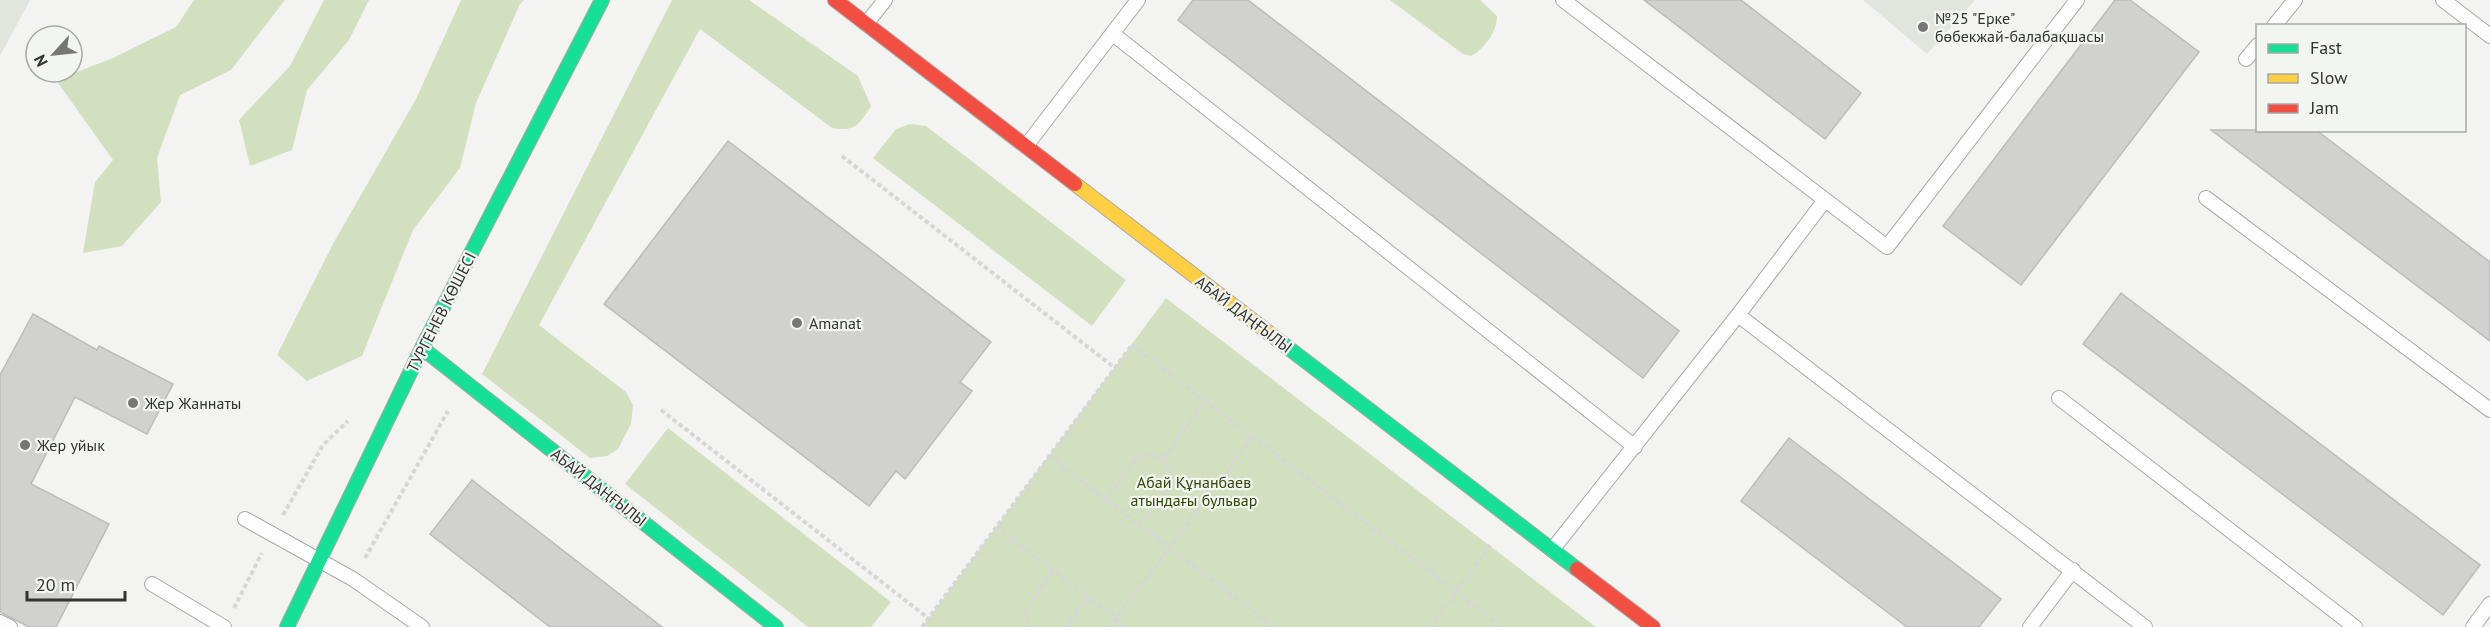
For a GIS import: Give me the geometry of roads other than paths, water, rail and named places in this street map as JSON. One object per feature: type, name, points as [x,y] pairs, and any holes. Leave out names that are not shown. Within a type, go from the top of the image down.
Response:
[{"type":"main road","name":"ТУРГЕНЕВ КӨШЕСІ","points":[[286,627],[422,348],[602,0]]},
{"type":"main road","name":"АБАЙ ДАҢҒЫЛЫ","points":[[836,0],[1653,627]]},
{"type":"main road","name":"АБАЙ ДАҢҒЫЛЫ","points":[[422,348],[776,627]]},
{"type":"lane","points":[[866,24],[885,0]]},
{"type":"lane","points":[[1026,146],[1138,0]]},
{"type":"lane","points":[[1563,0],[1887,247],[2077,0]]},
{"type":"lane","points":[[2276,24],[2295,0]]},
{"type":"lane","points":[[2443,0],[2490,36]]},
{"type":"lane","points":[[1113,34],[1635,447]]},
{"type":"lane","points":[[2246,59],[2256,47]]},
{"type":"lane","points":[[2206,198],[2490,411]]},
{"type":"lane","points":[[1552,550],[1738,315],[1825,200]]},
{"type":"lane","points":[[1738,315],[2145,627]]},
{"type":"lane","points":[[2059,398],[2355,627]]},
{"type":"lane","points":[[245,519],[353,579],[422,627]]},
{"type":"lane","points":[[2030,627],[2073,570]]},
{"type":"lane","points":[[152,584],[224,627]]},
{"type":"lane","points":[[2473,627],[2490,604]]},
{"type":"lane","points":[[0,622],[10,627]]},
{"type":"place","name":"№25 \"Ерке\" бөбекжай-балабақшасы","points":[[1923,27]]},
{"type":"place","name":"Amanat","points":[[797,323]]},
{"type":"place","name":"Жер Жаннаты","points":[[133,403]]},
{"type":"place","name":"Жер уйык","points":[[25,445]]},
{"type":"park label","name":"Абай Құнанбаев атындағы бульвар","points":[[1194,491]]}]
